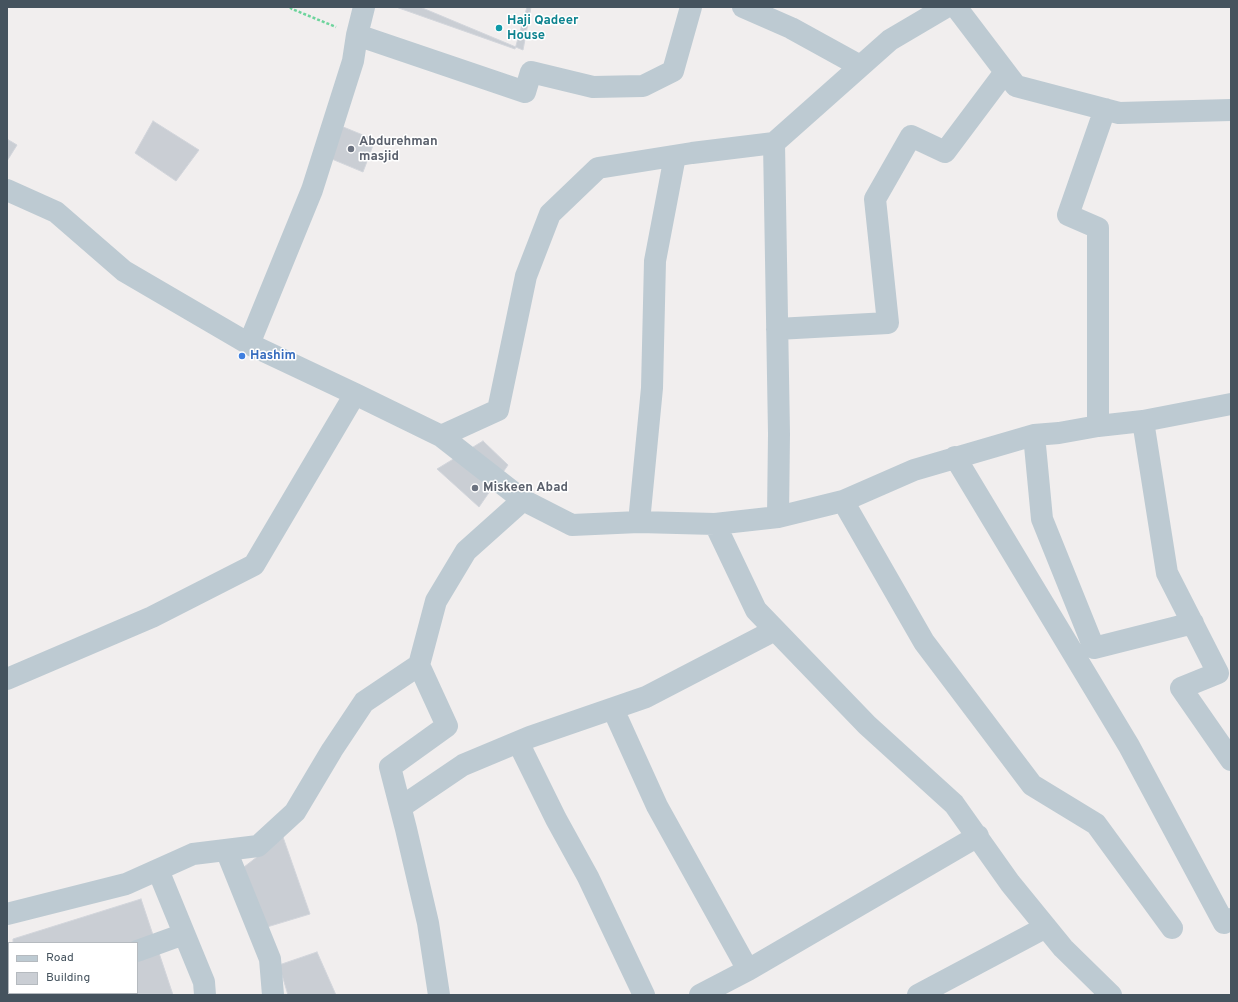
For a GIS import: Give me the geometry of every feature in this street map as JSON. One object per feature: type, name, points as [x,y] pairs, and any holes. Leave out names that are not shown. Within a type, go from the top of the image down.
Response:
[{"type":"street","points":[[249,344],[312,190],[353,61],[357,35],[364,7]]},
{"type":"street","points":[[357,35],[525,92],[531,72],[593,87],[643,86],[673,71],[691,7]]},
{"type":"street","points":[[743,7],[791,28],[860,66]]},
{"type":"street","points":[[441,436],[498,410],[526,276],[550,214],[598,168],[774,143],[890,40],[946,7]]},
{"type":"street","points":[[956,7],[1016,86],[1119,113],[1231,110]]},
{"type":"street","points":[[777,329],[888,323],[875,199],[911,136],[945,152],[1005,72]]},
{"type":"street","points":[[1098,426],[1098,228],[1068,215],[1105,110]]},
{"type":"street","points":[[774,143],[778,517]]},
{"type":"street","points":[[639,522],[652,388],[655,261],[675,156]]},
{"type":"street","points":[[7,190],[56,212],[124,271],[249,344],[441,436],[523,500],[572,525],[639,522],[715,524],[778,517],[843,501],[914,470],[954,457],[1034,435],[1059,433],[1098,426],[1143,421],[1231,404]]},
{"type":"street","points":[[7,679],[152,617],[254,565],[355,394]]},
{"type":"street","points":[[1143,421],[1168,573],[1218,672],[1181,688],[1231,760]]},
{"type":"street","points":[[1034,435],[1042,519],[1094,648],[1193,623]]},
{"type":"street","points":[[954,457],[1129,746],[1224,923],[1231,918]]},
{"type":"street","points":[[439,995],[428,923],[401,807],[390,767],[447,726],[419,665],[436,601],[466,551],[523,500]]},
{"type":"street","points":[[843,501],[924,642],[1032,785],[1096,824],[1172,928]]},
{"type":"street","points":[[715,524],[756,610],[867,725],[954,804],[1010,883],[1063,948],[1110,995]]},
{"type":"street","points":[[401,807],[463,764],[518,742],[646,697],[775,630]]},
{"type":"street","points":[[7,914],[126,884],[193,854],[258,846],[295,812],[332,750],[364,702],[419,665]]},
{"type":"street","points":[[613,708],[657,806],[748,970]]},
{"type":"street","points":[[518,742],[556,819],[588,877],[644,995]]},
{"type":"street","points":[[700,995],[748,970],[978,836]]},
{"type":"street","points":[[226,850],[270,959],[274,995]]},
{"type":"street","points":[[158,870],[204,982],[204,995]]},
{"type":"street","points":[[918,995],[1046,927]]},
{"type":"street","points":[[138,951],[184,934]]},
{"type":"path","points":[[290,7],[357,35]]},
{"type":"building","name":"Haji Qadeer House","points":[[396,7],[527,7],[515,49]]},
{"type":"building","name":"Haji Qadeer House","points":[[420,7],[531,7],[523,50]]},
{"type":"building","points":[[153,121],[199,150],[176,181],[135,153]]},
{"type":"building","name":"Abdurehman masjid","points":[[336,124],[375,140],[363,172],[327,157]]},
{"type":"building","points":[[7,139],[17,145],[7,161]]},
{"type":"building","name":"Miskeen Abad","points":[[483,441],[508,465],[479,507],[437,469]]},
{"type":"building","points":[[283,837],[310,914],[267,927],[244,867]]},
{"type":"building","points":[[141,899],[173,995],[9,995],[138,994],[138,942],[13,942],[13,939]]},
{"type":"building","points":[[317,952],[336,995],[288,995],[279,965]]},
{"type":"place","name":"Haji Qadeer House","points":[[499,28]]},
{"type":"place","name":"Abdurehman masjid","points":[[351,149]]},
{"type":"place","name":"Hashim","points":[[242,356]]},
{"type":"place","name":"Miskeen Abad","points":[[475,488]]}]
